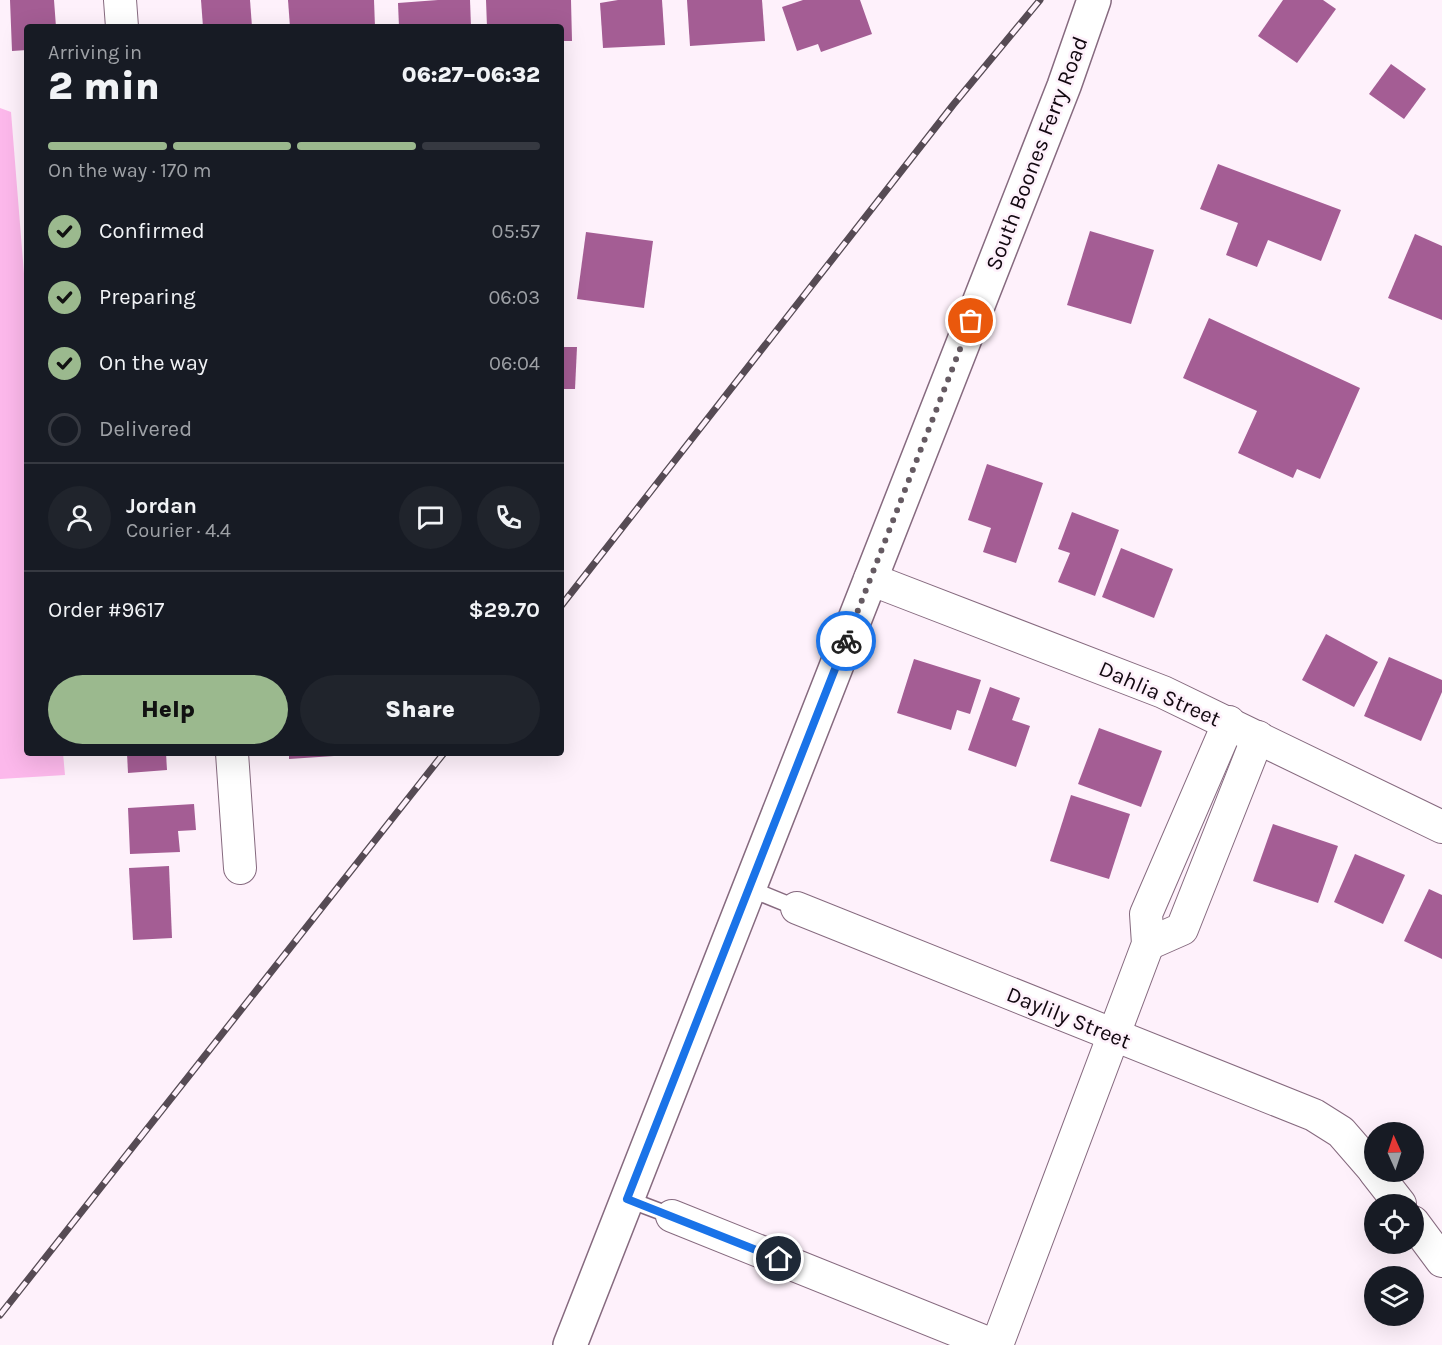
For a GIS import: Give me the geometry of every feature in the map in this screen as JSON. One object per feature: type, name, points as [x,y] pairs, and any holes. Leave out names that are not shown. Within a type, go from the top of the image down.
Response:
[{"type":"main road","name":"South Boones Ferry Road","points":[[570,1345],[1060,97],[1094,0]]},
{"type":"street","points":[[120,0],[122,24]]},
{"type":"street","name":"Dahlia Street","points":[[870,579],[1073,655],[1163,692],[1442,827]]},
{"type":"street","points":[[672,1216],[995,1345],[1148,944],[1146,914],[1229,722]]},
{"type":"street","points":[[1148,944],[1182,929],[1258,737]]},
{"type":"street","points":[[232,756],[240,868]]},
{"type":"street","name":"Daylily Street","points":[[797,908],[1314,1115],[1341,1132],[1364,1158]]},
{"type":"street","name":"Daylily Street","points":[[1383,1182],[1392,1194]]},
{"type":"street","points":[[1424,1237],[1442,1261]]},
{"type":"lane","name":"Daylily Street","points":[[748,888],[797,908]]},
{"type":"lane","points":[[627,1199],[672,1216]]},
{"type":"shaded area","points":[[0,108],[11,112],[24,274],[24,756],[63,756],[65,775],[0,779]]},
{"type":"building","points":[[10,0],[54,0],[56,24],[24,24],[24,50],[12,51]]},
{"type":"building","points":[[201,0],[250,0],[252,24],[203,24]]},
{"type":"building","points":[[288,0],[374,0],[375,24],[290,24]]},
{"type":"building","points":[[470,0],[471,24],[399,24],[398,3]]},
{"type":"building","points":[[486,0],[571,0],[572,41],[564,41],[564,24],[487,24]]},
{"type":"building","points":[[618,0],[662,0],[665,45],[603,48],[600,3]]},
{"type":"building","points":[[687,0],[762,0],[765,41],[690,46]]},
{"type":"building","points":[[803,0],[860,0],[872,34],[821,52],[818,44],[797,51],[782,7]]},
{"type":"building","points":[[1283,0],[1323,0],[1336,9],[1297,63],[1258,36]]},
{"type":"building","points":[[1391,64],[1426,89],[1404,119],[1369,94]]},
{"type":"building","points":[[1218,164],[1341,210],[1321,261],[1268,240],[1257,267],[1226,255],[1238,223],[1200,209]]},
{"type":"building","points":[[1090,231],[1154,250],[1131,324],[1067,305]]},
{"type":"building","points":[[586,232],[653,241],[644,308],[577,299]]},
{"type":"building","points":[[1415,234],[1442,246],[1442,320],[1388,298]]},
{"type":"building","points":[[1209,318],[1360,388],[1320,479],[1297,469],[1293,478],[1238,453],[1257,411],[1183,378]]},
{"type":"building","points":[[564,347],[577,347],[575,389],[564,389]]},
{"type":"building","points":[[987,464],[1043,483],[1016,563],[983,552],[991,528],[968,520]]},
{"type":"building","points":[[1072,512],[1119,530],[1095,596],[1058,582],[1070,553],[1058,549]]},
{"type":"building","points":[[1121,548],[1173,569],[1154,618],[1102,597]]},
{"type":"building","points":[[1326,634],[1378,662],[1354,707],[1302,680]]},
{"type":"building","points":[[1389,657],[1442,680],[1442,692],[1421,741],[1364,716]]},
{"type":"building","points":[[914,659],[981,680],[970,714],[957,710],[951,730],[897,713]]},
{"type":"building","points":[[990,687],[1020,698],[1012,720],[1030,726],[1016,767],[968,750]]},
{"type":"building","points":[[1099,728],[1162,751],[1141,807],[1078,784]]},
{"type":"building","points":[[127,756],[166,756],[167,770],[128,773]]},
{"type":"building","points":[[289,756],[334,756],[289,759]]},
{"type":"building","points":[[1071,795],[1130,814],[1109,879],[1050,861]]},
{"type":"building","points":[[194,804],[196,830],[178,831],[180,852],[130,854],[128,808]]},
{"type":"building","points":[[1273,824],[1338,846],[1318,903],[1253,881]]},
{"type":"building","points":[[1355,854],[1405,875],[1383,924],[1334,902]]},
{"type":"building","points":[[169,866],[172,938],[133,940],[129,868]]},
{"type":"building","points":[[1429,889],[1442,895],[1442,959],[1404,941]]},
{"type":"railway","points":[[564,602],[953,105],[1040,0]]},
{"type":"railway","points":[[0,1315],[442,756]]},
{"type":"way so far","points":[[846,641],[971,321]]},
{"type":"route","points":[[779,1259],[627,1199],[846,641]]}]
